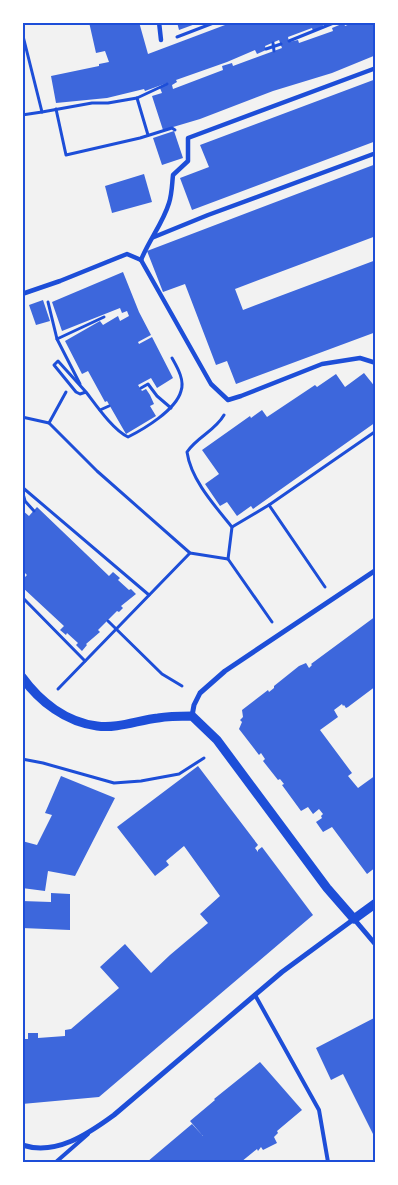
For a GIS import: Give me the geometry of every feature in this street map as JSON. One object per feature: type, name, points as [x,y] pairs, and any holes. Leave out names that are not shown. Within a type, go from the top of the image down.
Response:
[{"type":"street","points":[[159,22],[161,40]]},
{"type":"street","points":[[141,260],[170,202],[173,175],[188,161],[188,138],[376,68]]},
{"type":"street","points":[[154,237],[376,153]]},
{"type":"street","points":[[22,294],[53,284],[127,254],[141,260],[211,384],[228,400],[322,364],[360,358],[376,363]]},
{"type":"street","points":[[192,716],[200,693],[225,671],[376,570]]},
{"type":"street","points":[[22,677],[26,684],[45,702],[66,717],[98,727],[158,718],[192,716],[217,740],[326,888],[376,945]]},
{"type":"street","points":[[22,1145],[36,1149],[69,1143],[93,1130],[114,1115],[282,972],[376,903]]},
{"type":"lane","points":[[255,995],[320,1110],[328,1162]]},
{"type":"lane","points":[[56,1162],[93,1130]]},
{"type":"path","points":[[161,40],[182,36],[216,22]]},
{"type":"path","points":[[289,41],[336,22]]},
{"type":"path","points":[[22,32],[42,112]]},
{"type":"path","points":[[273,43],[274,51]]},
{"type":"path","points":[[266,49],[281,44]]},
{"type":"path","points":[[22,115],[92,103],[108,103],[137,98],[167,84]]},
{"type":"path","points":[[137,98],[151,89]]},
{"type":"path","points":[[137,98],[148,135]]},
{"type":"path","points":[[56,109],[66,155],[172,128],[188,138]]},
{"type":"path","points":[[56,298],[48,302],[57,339],[81,387]]},
{"type":"path","points":[[57,339],[104,317]]},
{"type":"path","points":[[86,392],[80,394],[76,392],[54,365],[58,361],[86,392],[100,410],[124,435],[128,436],[159,418],[171,408],[182,391],[180,372],[172,358]]},
{"type":"path","points":[[141,388],[148,384],[157,396],[171,408]]},
{"type":"path","points":[[48,423],[66,392]]},
{"type":"path","points":[[228,400],[224,415],[219,424],[194,443],[187,452],[189,464],[206,494],[232,527],[228,559],[259,605],[281,633]]},
{"type":"path","points":[[100,410],[109,406]]},
{"type":"path","points":[[22,417],[48,423],[97,471],[190,553],[228,559]]},
{"type":"path","points":[[232,527],[269,505],[376,431]]},
{"type":"path","points":[[22,489],[149,595]]},
{"type":"path","points":[[22,489],[25,501],[34,511]]},
{"type":"path","points":[[269,505],[332,598]]},
{"type":"path","points":[[60,688],[190,553]]},
{"type":"path","points":[[22,597],[85,660]]},
{"type":"path","points":[[108,621],[162,674],[182,686]]},
{"type":"path","points":[[22,759],[114,783],[141,781],[179,774],[204,758]]},
{"type":"building","points":[[89,22],[139,22],[148,54],[233,22],[322,22],[323,26],[313,31],[312,28],[288,37],[289,42],[298,40],[299,43],[333,31],[332,28],[344,23],[345,26],[355,22],[376,22],[376,55],[332,73],[273,91],[200,119],[163,130],[152,96],[162,93],[160,88],[167,83],[145,91],[144,89],[107,98],[56,103],[51,76],[99,66],[99,64],[109,62],[105,51],[96,53]],"holes":[[[279,40],[282,48],[233,66],[232,63],[222,66],[223,70],[173,89],[172,85],[177,82],[176,80],[255,50],[257,54],[266,50],[265,46]]]},
{"type":"building","points":[[177,22],[198,22],[198,23],[179,30]]},
{"type":"building","points":[[376,79],[376,141],[192,210],[180,178],[209,167],[200,145]]},
{"type":"building","points":[[174,131],[183,158],[162,165],[153,138]]},
{"type":"building","points":[[376,164],[376,236],[235,289],[243,310],[376,260],[376,332],[236,384],[227,361],[216,365],[185,284],[163,292],[147,251]]},
{"type":"building","points":[[144,174],[152,202],[112,213],[105,186]]},
{"type":"building","points":[[123,272],[139,312],[151,335],[138,342],[139,344],[152,337],[173,378],[157,388],[151,378],[138,385],[142,391],[146,389],[150,395],[154,404],[150,406],[156,416],[126,434],[88,371],[82,374],[65,341],[100,321],[103,325],[118,316],[120,321],[129,316],[127,311],[122,313],[120,308],[62,331],[52,302]]},
{"type":"building","points":[[43,300],[50,321],[36,325],[29,305]]},
{"type":"building","points":[[364,373],[376,388],[376,397],[374,399],[376,401],[376,422],[253,509],[251,506],[237,516],[227,502],[220,506],[205,484],[219,474],[202,450],[250,416],[251,418],[262,410],[267,417],[315,385],[317,387],[336,374],[345,387]]},
{"type":"building","points":[[37,507],[109,576],[113,572],[120,578],[118,580],[136,594],[121,606],[123,608],[119,612],[117,611],[98,630],[100,632],[86,644],[82,651],[76,645],[78,643],[67,633],[66,635],[60,630],[64,626],[22,587],[22,580],[27,575],[22,570],[22,510],[29,516]]},
{"type":"building","points":[[376,616],[376,686],[348,707],[346,708],[342,704],[334,710],[338,717],[320,730],[352,773],[348,776],[358,788],[376,775],[376,867],[367,874],[332,827],[323,832],[316,822],[322,818],[323,814],[319,809],[313,814],[308,807],[301,811],[282,785],[284,784],[280,779],[278,780],[263,761],[265,759],[261,753],[259,755],[239,729],[242,722],[240,720],[243,717],[242,710],[268,690],[269,692],[299,666],[306,663],[309,668],[311,664]]},
{"type":"building","points":[[198,766],[258,845],[255,848],[258,852],[262,847],[313,915],[99,1097],[22,1104],[22,1039],[28,1039],[28,1033],[38,1033],[38,1038],[65,1036],[65,1030],[71,1029],[119,988],[100,967],[125,944],[151,973],[208,923],[200,914],[220,896],[184,846],[166,861],[169,865],[155,876],[117,827]]},
{"type":"building","points":[[61,776],[115,798],[75,876],[48,871],[45,891],[22,888],[22,841],[37,845],[52,815],[45,813]]},
{"type":"building","points":[[51,893],[70,894],[70,930],[22,928],[22,901],[51,902]]},
{"type":"building","points":[[376,1017],[376,1140],[343,1074],[331,1080],[316,1048]]},
{"type":"building","points":[[260,1062],[302,1110],[277,1131],[278,1133],[274,1137],[277,1143],[263,1150],[261,1147],[258,1151],[257,1149],[241,1162],[147,1162],[192,1124],[203,1136],[190,1121]]}]
